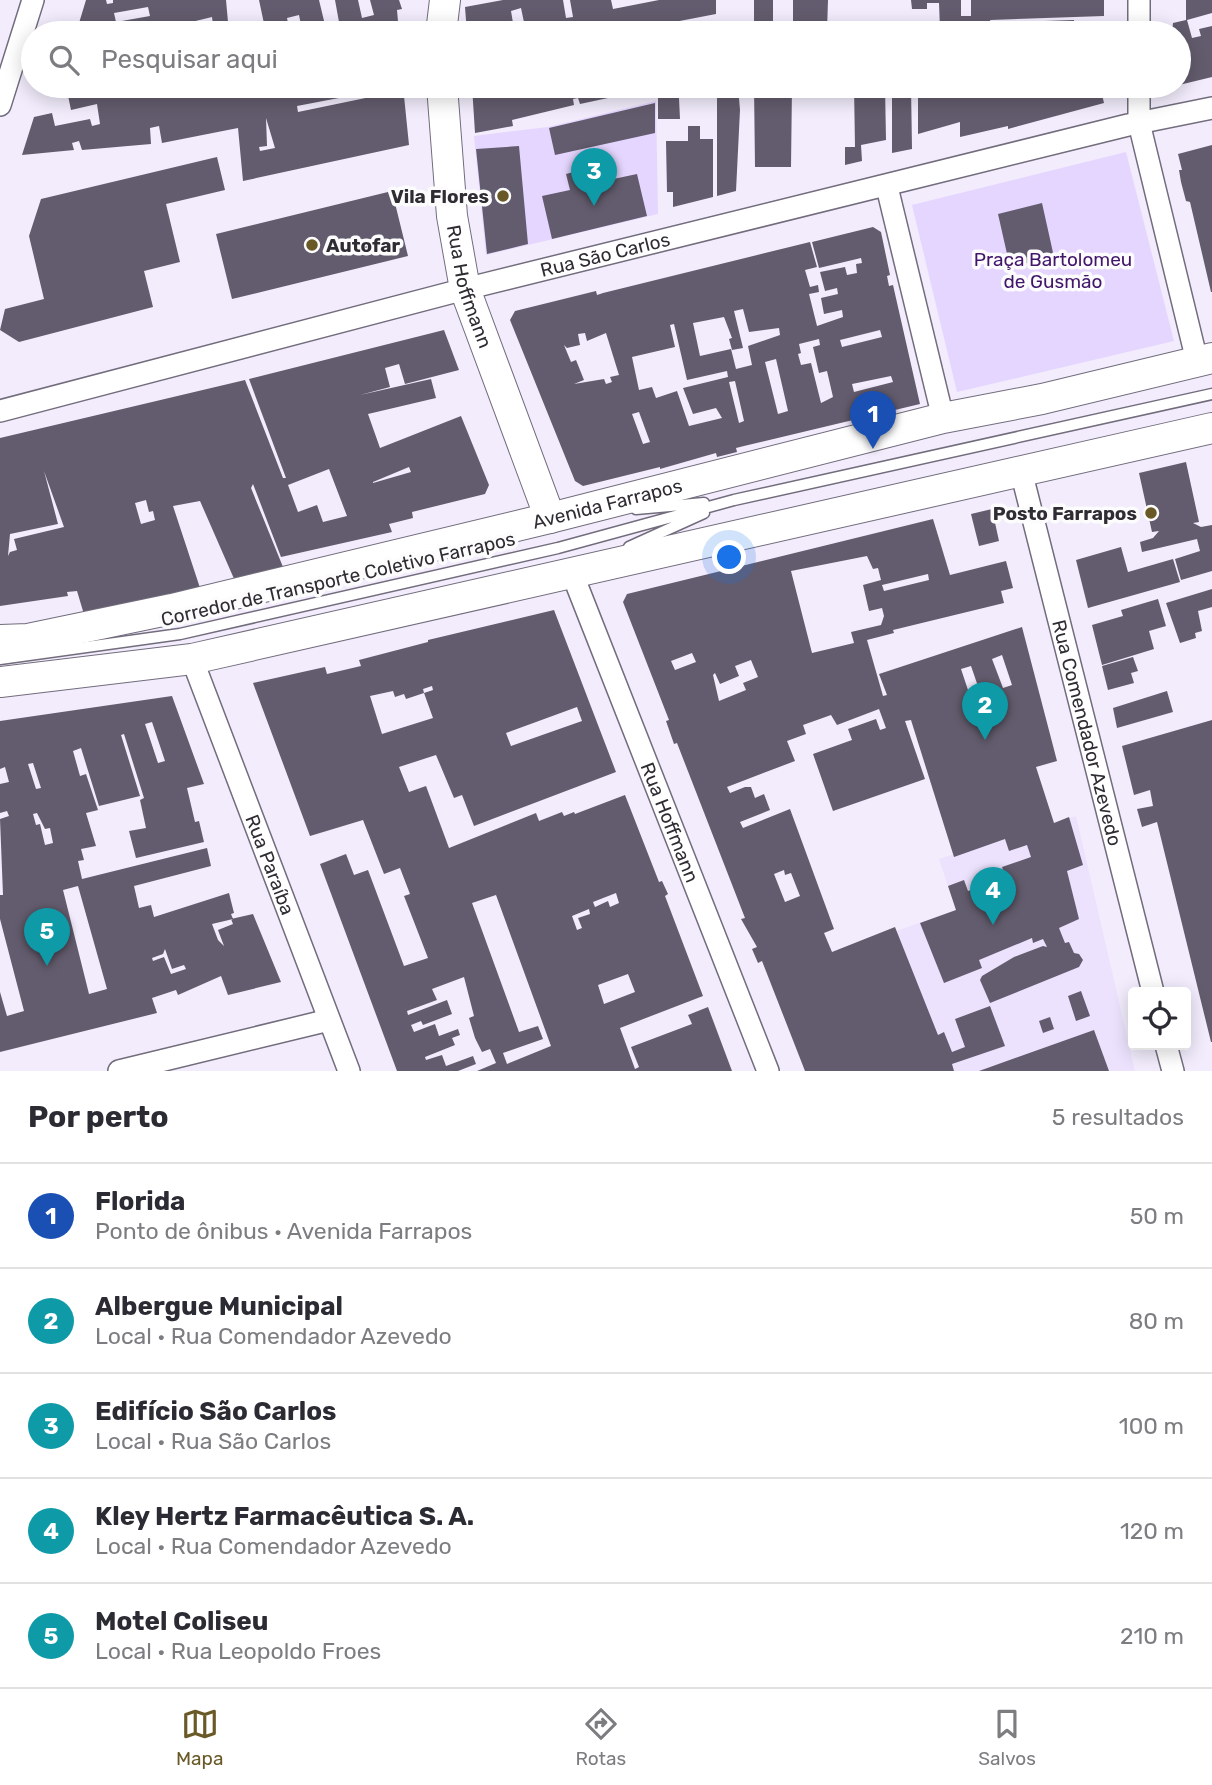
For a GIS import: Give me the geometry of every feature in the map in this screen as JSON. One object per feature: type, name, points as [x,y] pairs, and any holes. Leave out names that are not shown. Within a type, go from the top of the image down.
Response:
[{"type":"main road","points":[[442,21],[445,0]]},
{"type":"main road","name":"Rua Hoffmann","points":[[443,98],[453,216],[465,289],[550,518]]},
{"type":"main road","name":"Avenida Farrapos","points":[[0,640],[28,639],[172,609],[550,518],[943,418],[1041,399],[1204,360]]},
{"type":"main road","points":[[0,682],[192,659],[1212,428]]},
{"type":"street","points":[[26,21],[33,0]]},
{"type":"street","points":[[1139,0],[1139,21]]},
{"type":"street","points":[[0,105],[21,38]]},
{"type":"street","points":[[1139,98],[1139,123],[1204,360]]},
{"type":"street","name":"Rua São Carlos","points":[[0,411],[465,289],[1139,123],[1212,108]]},
{"type":"street","points":[[887,187],[943,418]]},
{"type":"street","name":"Rua Comendador Azevedo","points":[[1021,471],[1152,987]]},
{"type":"street","name":"Rua Hoffmann","points":[[572,573],[768,1071]]},
{"type":"street","name":"Rua Paraíba","points":[[192,659],[349,1071]]},
{"type":"street","points":[[119,1071],[148,1068],[329,1020]]},
{"type":"street","points":[[1167,1050],[1173,1071]]},
{"type":"lane","name":"Corredor de Transporte Coletivo Farrapos","points":[[0,659],[180,634],[558,548],[734,500],[1212,394]]},
{"type":"lane","points":[[550,518],[734,500]]},
{"type":"lane","points":[[572,573],[734,500]]},
{"type":"shaded area","points":[[1076,816],[1135,1071],[805,1071],[768,976],[956,910],[939,859]]},
{"type":"green space","name":"Vila Flores","points":[[656,101],[658,214],[486,255],[474,136],[548,127]]},
{"type":"green space","name":"Praça Bartolomeu de Gusmão","points":[[1126,152],[1174,341],[957,392],[912,205]]},
{"type":"building","points":[[86,0],[106,0],[107,4],[113,3],[113,0],[226,0],[228,21],[212,21],[212,17],[196,21],[122,21],[150,16],[148,7],[114,13],[116,21],[80,21]]},
{"type":"building","points":[[259,0],[319,0],[324,21],[300,21],[299,15],[287,18],[288,21],[263,21]]},
{"type":"building","points":[[335,0],[358,0],[362,18],[374,15],[370,0],[399,0],[402,9],[397,10],[398,21],[339,21]]},
{"type":"building","points":[[503,0],[563,0],[566,18],[573,17],[570,0],[611,0],[613,9],[659,0],[716,0],[716,14],[680,21],[524,21],[521,8],[511,11],[513,21],[466,21],[465,7]]},
{"type":"building","points":[[754,0],[773,0],[773,21],[754,21]]},
{"type":"building","points":[[793,0],[828,0],[827,21],[793,21]]},
{"type":"building","points":[[911,0],[961,0],[961,16],[971,16],[971,0],[1104,0],[1104,16],[940,21],[939,3],[927,3],[927,9],[912,9]]},
{"type":"building","points":[[1186,0],[1212,0],[1212,13],[1187,21],[1182,21],[1186,20]]},
{"type":"building","points":[[1212,26],[1212,77],[1191,82],[1191,34],[1192,38],[1201,36],[1199,29]]},
{"type":"building","points":[[68,98],[339,98],[297,106],[298,112],[366,98],[404,98],[409,145],[243,181],[238,128],[162,143],[159,126],[150,128],[151,144],[82,150],[79,141],[72,143],[74,150],[22,155],[34,117],[52,113],[55,126],[90,119],[92,126],[100,124],[97,104],[71,110]],"holes":[[[266,118],[275,148],[260,151],[259,147],[267,146]]]},
{"type":"building","points":[[473,98],[578,98],[573,99],[574,105],[512,120],[513,126],[475,133]]},
{"type":"building","points":[[578,98],[608,98],[580,104]]},
{"type":"building","points":[[658,98],[679,98],[680,119],[658,119]]},
{"type":"building","points":[[717,98],[739,98],[736,191],[717,196]]},
{"type":"building","points":[[754,98],[792,98],[791,167],[755,167]]},
{"type":"building","points":[[854,98],[885,98],[886,140],[861,145],[862,161],[845,165],[845,147],[855,147]]},
{"type":"building","points":[[892,98],[911,98],[912,149],[892,153]]},
{"type":"building","points":[[918,98],[1103,98],[1104,103],[1008,129],[1008,126],[960,137],[960,122],[918,134]]},
{"type":"building","points":[[655,103],[655,133],[555,155],[549,128]]},
{"type":"building","points":[[688,126],[700,126],[700,139],[713,139],[713,197],[673,207],[673,192],[667,192],[666,141],[688,141]]},
{"type":"building","points":[[1212,145],[1211,292],[1190,202],[1186,201],[1181,182],[1179,170],[1182,170],[1178,154]]},
{"type":"building","name":"Vila Flores","points":[[519,146],[528,244],[487,254],[476,149]]},
{"type":"building","points":[[217,157],[225,190],[166,204],[180,262],[144,271],[153,307],[19,342],[0,330],[5,309],[44,299],[29,236],[41,199]]},
{"type":"building","points":[[600,165],[604,181],[637,174],[647,216],[552,239],[542,196],[570,190],[566,174]]},
{"type":"building","name":"Autofar","points":[[392,191],[408,256],[232,299],[216,234]]},
{"type":"building","points":[[1042,203],[1054,257],[1010,267],[998,214]]},
{"type":"building","points":[[873,227],[881,232],[890,275],[887,276],[889,286],[893,285],[920,404],[736,448],[737,452],[717,457],[716,453],[583,486],[575,481],[510,320],[515,311],[596,291],[597,295],[810,242],[817,267],[805,270],[810,287],[818,285],[819,292],[809,294],[817,326],[843,317],[842,310],[824,314],[821,298],[838,294],[837,288],[825,291],[820,272],[845,267],[847,275],[857,273],[856,264],[862,263],[861,258],[819,268],[812,242]],"holes":[[[743,309],[749,332],[779,328],[780,335],[748,346],[752,365],[736,369],[731,349],[700,356],[693,323],[724,317],[732,338],[729,339],[732,350],[743,348],[734,311]],[[674,324],[687,380],[727,371],[728,377],[683,388],[693,414],[716,408],[722,418],[689,426],[677,391],[656,398],[652,387],[639,390],[632,357],[675,347],[670,325]],[[880,330],[882,337],[842,347],[840,340]],[[585,333],[587,341],[606,333],[619,375],[610,377],[612,382],[606,384],[604,379],[574,384],[584,380],[576,360],[571,362],[564,345],[567,348],[580,345],[578,334]],[[819,339],[820,345],[813,347],[819,373],[827,371],[833,397],[821,403],[811,363],[801,365],[798,354],[801,353],[799,344]],[[776,359],[788,411],[778,414],[765,362]],[[891,376],[893,382],[854,392],[852,384]],[[735,381],[744,421],[739,423],[729,382]],[[639,412],[650,442],[643,444],[632,414]]]},
{"type":"building","points":[[444,330],[459,370],[405,384],[399,364],[385,368],[390,387],[360,395],[431,379],[436,398],[368,414],[380,448],[461,416],[489,485],[485,494],[412,512],[413,518],[389,524],[392,532],[281,557],[253,484],[251,488],[285,572],[235,581],[200,501],[173,506],[203,597],[86,621],[77,591],[67,592],[68,596],[0,606],[0,438],[245,380],[283,478],[286,478],[249,379]],"holes":[[[409,467],[411,472],[373,483]],[[329,469],[347,516],[323,522],[317,505],[298,512],[288,485]],[[44,471],[64,527],[14,539],[17,550],[10,552],[8,556],[10,534],[58,524]],[[146,500],[149,512],[153,511],[155,520],[141,524],[135,503]]]},
{"type":"building","points":[[1186,462],[1199,522],[1193,523],[1201,527],[1212,525],[1212,571],[1181,580],[1175,559],[1200,551],[1197,539],[1142,552],[1140,542],[1153,538],[1159,531],[1152,532],[1139,473]]},
{"type":"building","points":[[992,509],[999,541],[979,546],[971,514]]},
{"type":"building","points":[[933,519],[950,575],[1006,561],[1013,588],[1001,591],[1004,603],[893,630],[894,633],[867,640],[883,696],[887,695],[879,674],[1022,627],[1057,761],[1036,767],[1054,823],[1069,817],[1083,865],[1067,871],[1079,919],[1059,928],[1065,943],[1069,942],[1074,953],[1079,954],[1083,960],[1079,967],[990,1003],[980,980],[982,976],[1014,957],[1043,946],[1047,947],[1043,939],[1033,943],[1032,938],[979,960],[982,968],[944,983],[920,923],[956,910],[948,886],[964,880],[968,891],[1006,878],[1002,867],[1031,857],[1027,845],[1009,851],[1005,839],[954,857],[911,720],[905,721],[925,779],[833,811],[813,754],[852,740],[848,729],[876,719],[880,730],[886,728],[879,709],[837,725],[831,715],[803,725],[806,734],[787,741],[795,761],[727,787],[730,793],[751,787],[755,798],[764,794],[770,810],[740,822],[743,828],[790,809],[834,929],[824,933],[832,952],[895,927],[938,1035],[944,1032],[952,1052],[965,1047],[955,1019],[990,1006],[1005,1046],[952,1064],[954,1071],[805,1071],[762,961],[758,963],[752,949],[757,947],[741,919],[745,918],[677,743],[674,744],[666,721],[669,720],[623,602],[627,594]],"holes":[[[867,556],[873,569],[878,568],[881,580],[863,585],[869,611],[882,608],[884,616],[881,625],[851,632],[854,643],[812,653],[791,571]],[[928,574],[929,580],[884,591],[882,585]],[[692,653],[696,662],[675,670],[671,661]],[[1002,655],[1012,685],[1003,688],[992,659]],[[751,660],[758,677],[743,683],[746,690],[719,701],[713,675],[715,673],[720,684],[739,676],[735,666]],[[971,666],[981,695],[971,699],[961,669]],[[784,870],[785,875],[791,873],[800,896],[785,902],[774,874]]]},
{"type":"building","points":[[1121,547],[1128,572],[1173,559],[1180,582],[1088,608],[1076,560]]},
{"type":"building","points":[[1212,589],[1212,607],[1198,611],[1202,631],[1195,633],[1196,638],[1180,643],[1166,603]]},
{"type":"building","points":[[1158,599],[1166,626],[1149,631],[1154,649],[1102,665],[1092,625],[1123,616],[1121,610]]},
{"type":"building","points":[[554,610],[616,772],[474,826],[462,795],[454,798],[436,755],[399,767],[409,792],[426,786],[449,848],[536,813],[539,821],[562,812],[564,816],[574,812],[575,814],[625,795],[659,882],[662,881],[668,894],[665,896],[703,996],[620,1028],[635,1069],[639,1067],[631,1047],[692,1024],[688,1015],[708,1007],[732,1071],[477,1071],[496,1063],[490,1049],[482,1052],[475,1038],[469,1018],[474,1016],[464,977],[432,989],[437,1000],[407,1011],[408,1015],[447,1000],[452,1014],[423,1025],[421,1021],[411,1025],[414,1032],[435,1024],[439,1036],[458,1029],[460,1035],[452,1038],[455,1045],[425,1057],[426,1060],[442,1055],[446,1066],[473,1056],[476,1064],[458,1071],[397,1071],[320,864],[346,854],[354,875],[368,870],[404,966],[428,958],[404,896],[410,894],[400,868],[384,874],[363,820],[310,836],[253,683],[325,667],[327,674],[361,666],[359,660],[428,640]],"holes":[[[432,686],[433,690],[424,693],[423,689]],[[393,691],[395,697],[404,694],[406,699],[424,693],[433,718],[382,734],[370,696]],[[577,707],[582,721],[511,746],[506,733]],[[616,893],[619,903],[610,907],[608,901],[595,907],[593,902]],[[496,895],[551,1046],[507,1064],[503,1053],[543,1039],[538,1026],[519,1032],[472,903]],[[589,909],[590,914],[578,918],[582,928],[577,930],[572,916]],[[628,974],[635,992],[604,1004],[598,985]]]},
{"type":"building","points":[[1133,657],[1138,671],[1131,673],[1134,683],[1108,690],[1102,666]]},
{"type":"building","points":[[1167,691],[1173,712],[1117,728],[1113,708]]},
{"type":"building","points":[[172,696],[204,784],[187,788],[195,822],[199,821],[204,842],[136,858],[129,831],[146,828],[140,800],[144,798],[124,734],[121,735],[140,796],[99,806],[81,748],[73,751],[80,776],[86,774],[98,810],[86,813],[96,846],[81,849],[84,860],[78,861],[82,879],[207,848],[211,866],[134,886],[139,908],[151,905],[154,917],[229,893],[233,919],[253,914],[281,982],[228,995],[221,976],[178,995],[176,990],[152,998],[157,1013],[0,1052],[0,992],[7,1016],[24,1011],[0,919],[0,895],[3,895],[0,819],[9,816],[7,811],[0,813],[0,784],[9,782],[5,767],[0,769],[0,721]],"holes":[[[152,722],[165,761],[158,763],[145,724]],[[33,763],[41,788],[36,789],[28,764]],[[37,813],[45,829],[50,828],[53,843],[45,845],[40,824],[36,825],[33,814]],[[78,886],[107,989],[89,994],[63,890]],[[231,919],[233,924],[218,930],[224,946],[218,940],[212,924]],[[165,949],[172,969],[184,965],[186,969],[171,974],[164,957],[153,961],[152,958],[163,954]]]},
{"type":"building","points":[[1212,720],[1211,1042],[1157,822],[1142,827],[1137,809],[1153,806],[1150,790],[1134,795],[1122,746]]},
{"type":"building","points":[[1081,991],[1090,1016],[1076,1021],[1068,996]]},
{"type":"building","points":[[1050,1017],[1054,1029],[1043,1033],[1039,1021]]},
{"type":"building","points":[[1094,1030],[1109,1071],[979,1071]]},
{"type":"place","name":"Vila Flores","points":[[503,196]]},
{"type":"place","name":"Edifício São Carlos","points":[[594,206]]},
{"type":"place","name":"Autofar","points":[[312,245]]},
{"type":"place","name":"Florida","points":[[873,449]]},
{"type":"place","name":"Posto Farrapos","points":[[1151,513]]},
{"type":"place","name":"Albergue Municipal","points":[[985,740]]},
{"type":"place","name":"Kley Hertz Farmacêutica S. A.","points":[[993,925]]},
{"type":"place","name":"Motel Coliseu","points":[[47,966]]}]
